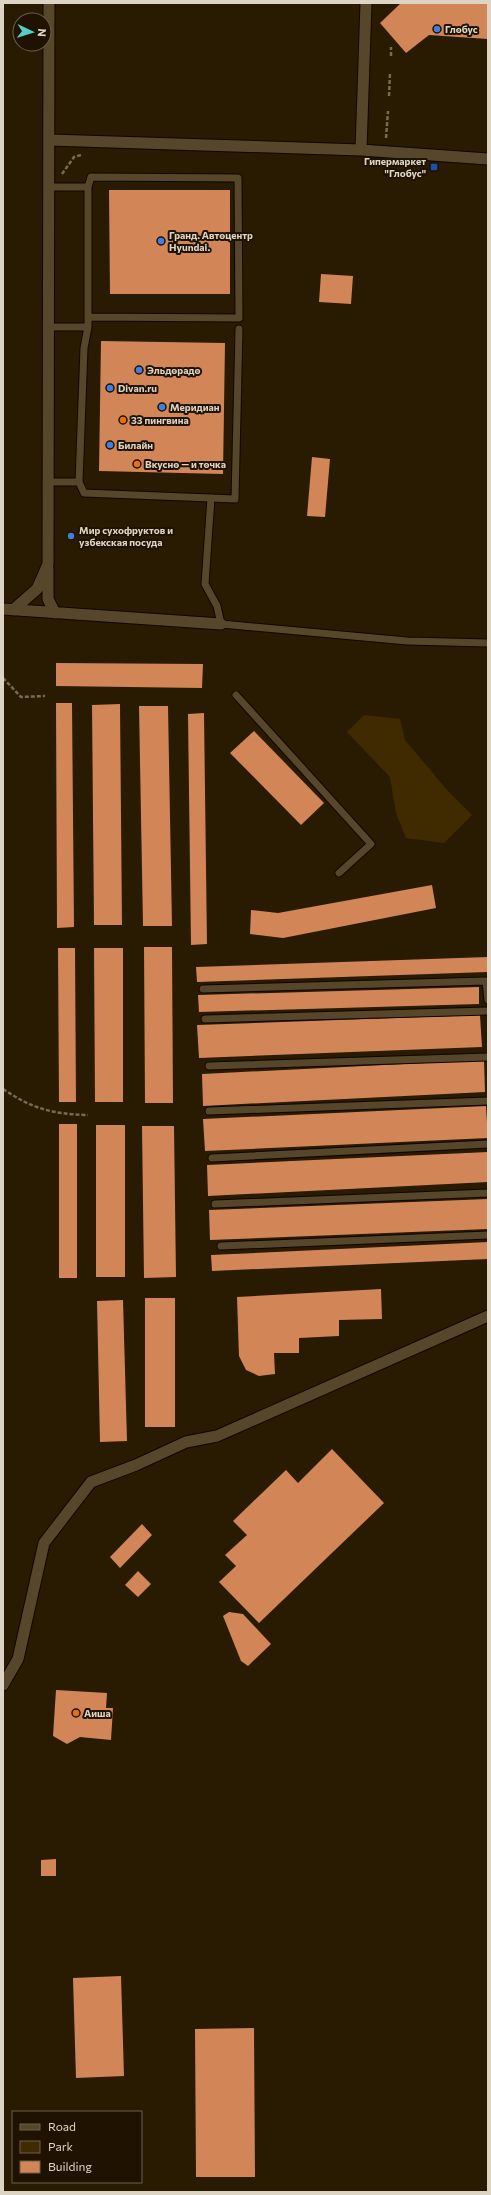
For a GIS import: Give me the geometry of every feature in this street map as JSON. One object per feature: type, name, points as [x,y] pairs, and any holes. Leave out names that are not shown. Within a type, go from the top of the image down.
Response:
[{"type":"street","points":[[49,3],[50,140],[55,187],[49,326],[48,599],[55,613]]},
{"type":"street","points":[[361,150],[366,3]]},
{"type":"street","points":[[50,140],[361,150],[488,159]]},
{"type":"street","points":[[8,609],[37,589],[48,564]]},
{"type":"street","points":[[8,609],[221,624]]},
{"type":"street","points":[[3,1684],[18,1659],[44,1543],[92,1482],[136,1465],[186,1442],[217,1436],[488,1316]]},
{"type":"lane","points":[[88,317],[239,318],[238,178],[91,177],[88,187],[88,317],[88,327],[84,348],[79,482],[84,493],[236,499],[239,329]]},
{"type":"lane","points":[[55,187],[88,187]]},
{"type":"lane","points":[[49,326],[88,327]]},
{"type":"lane","points":[[48,482],[79,482]]},
{"type":"lane","points":[[211,498],[205,584],[217,606],[221,624],[407,641],[488,643]]},
{"type":"lane","points":[[236,695],[371,844],[339,873]]},
{"type":"lane","points":[[203,989],[486,981],[488,1000]]},
{"type":"lane","points":[[205,1019],[488,1011]]},
{"type":"lane","points":[[209,1066],[488,1057]]},
{"type":"lane","points":[[209,1111],[488,1101]]},
{"type":"lane","points":[[212,1158],[488,1144]]},
{"type":"lane","points":[[215,1204],[488,1193]]},
{"type":"lane","points":[[221,1246],[488,1235]]},
{"type":"path","points":[[391,47],[391,56]]},
{"type":"path","points":[[389,96],[390,73]]},
{"type":"path","points":[[386,138],[388,111]]},
{"type":"path","points":[[55,187],[74,157],[85,154]]},
{"type":"path","points":[[3,678],[21,697],[45,696]]},
{"type":"path","points":[[3,1089],[26,1104],[64,1114],[88,1115]]},
{"type":"green space","points":[[364,715],[400,719],[405,740],[447,790],[472,815],[444,843],[406,838],[396,813],[390,777],[347,732]]},
{"type":"building","name":"Глобус","points":[[401,3],[488,3],[488,39],[429,35],[406,53],[380,23]]},
{"type":"building","points":[[109,190],[230,190],[230,294],[110,294]]},
{"type":"building","points":[[321,274],[353,276],[351,304],[319,302]]},
{"type":"building","name":"Меридиан","points":[[101,341],[225,343],[223,474],[99,471]]},
{"type":"building","points":[[312,457],[330,459],[325,517],[307,516]]},
{"type":"building","points":[[56,663],[203,664],[202,688],[56,686]]},
{"type":"building","points":[[56,703],[72,703],[74,927],[57,928]]},
{"type":"building","points":[[120,704],[122,925],[94,925],[92,705]]},
{"type":"building","points":[[139,706],[168,706],[172,926],[143,926]]},
{"type":"building","points":[[204,713],[207,944],[191,945],[188,714]]},
{"type":"building","points":[[254,731],[324,803],[301,825],[230,753]]},
{"type":"building","points":[[432,885],[436,908],[283,938],[250,934],[251,910],[278,913]]},
{"type":"building","points":[[144,947],[172,947],[173,1103],[145,1103]]},
{"type":"building","points":[[58,948],[75,948],[76,1102],[59,1102]]},
{"type":"building","points":[[94,948],[123,948],[123,1102],[95,1102]]},
{"type":"building","points":[[488,957],[488,972],[197,982],[196,967]]},
{"type":"building","points":[[479,987],[479,1004],[199,1012],[198,995]]},
{"type":"building","points":[[480,1015],[482,1047],[199,1058],[197,1025]]},
{"type":"building","points":[[484,1060],[485,1092],[203,1106],[202,1074]]},
{"type":"building","points":[[486,1106],[488,1138],[205,1151],[203,1119]]},
{"type":"building","points":[[59,1124],[77,1124],[77,1278],[59,1278]]},
{"type":"building","points":[[96,1125],[125,1125],[125,1277],[96,1277]]},
{"type":"building","points":[[142,1126],[174,1126],[176,1277],[144,1278]]},
{"type":"building","points":[[488,1152],[488,1182],[208,1196],[207,1165]]},
{"type":"building","points":[[488,1199],[488,1229],[210,1240],[209,1210]]},
{"type":"building","points":[[488,1242],[488,1259],[212,1271],[211,1255]]},
{"type":"building","points":[[381,1289],[382,1319],[339,1320],[339,1336],[299,1338],[299,1353],[274,1353],[275,1374],[259,1376],[246,1370],[239,1356],[237,1297]]},
{"type":"building","points":[[145,1298],[175,1298],[175,1427],[145,1427]]},
{"type":"building","points":[[123,1300],[127,1441],[100,1442],[97,1301]]},
{"type":"building","points":[[332,1449],[384,1503],[259,1623],[219,1582],[236,1566],[225,1555],[247,1535],[233,1521],[286,1470],[298,1483]]},
{"type":"building","points":[[142,1524],[152,1535],[120,1568],[110,1557]]},
{"type":"building","points":[[138,1571],[151,1584],[138,1597],[125,1585]]},
{"type":"building","points":[[229,1612],[243,1614],[271,1644],[248,1666],[241,1661],[223,1616]]},
{"type":"building","points":[[56,1690],[107,1693],[106,1708],[113,1708],[111,1740],[80,1737],[67,1744],[53,1736]]},
{"type":"building","points":[[56,1859],[56,1876],[41,1876],[41,1860]]},
{"type":"building","points":[[121,1976],[124,2076],[76,2078],[73,1978]]},
{"type":"building","points":[[254,2028],[255,2177],[196,2177],[195,2029]]},
{"type":"place","name":"Глобус","points":[[437,29]]},
{"type":"place","name":"Гипермаркет \"Глобус\"","points":[[434,167]]},
{"type":"place","name":"Гранд. Автоцентр Hyundai.","points":[[161,241]]},
{"type":"place","name":"Эльдорадо","points":[[139,370]]},
{"type":"place","name":"Divan.ru","points":[[110,388]]},
{"type":"place","name":"Меридиан","points":[[162,407]]},
{"type":"place","name":"33 пингвина","points":[[123,420]]},
{"type":"place","name":"Билайн","points":[[110,445]]},
{"type":"place","name":"Вкусно — и точка","points":[[137,464]]},
{"type":"place","name":"Мир сухофруктов и узбекская посуда","points":[[71,536]]},
{"type":"place","name":"Аиша","points":[[76,1713]]}]
